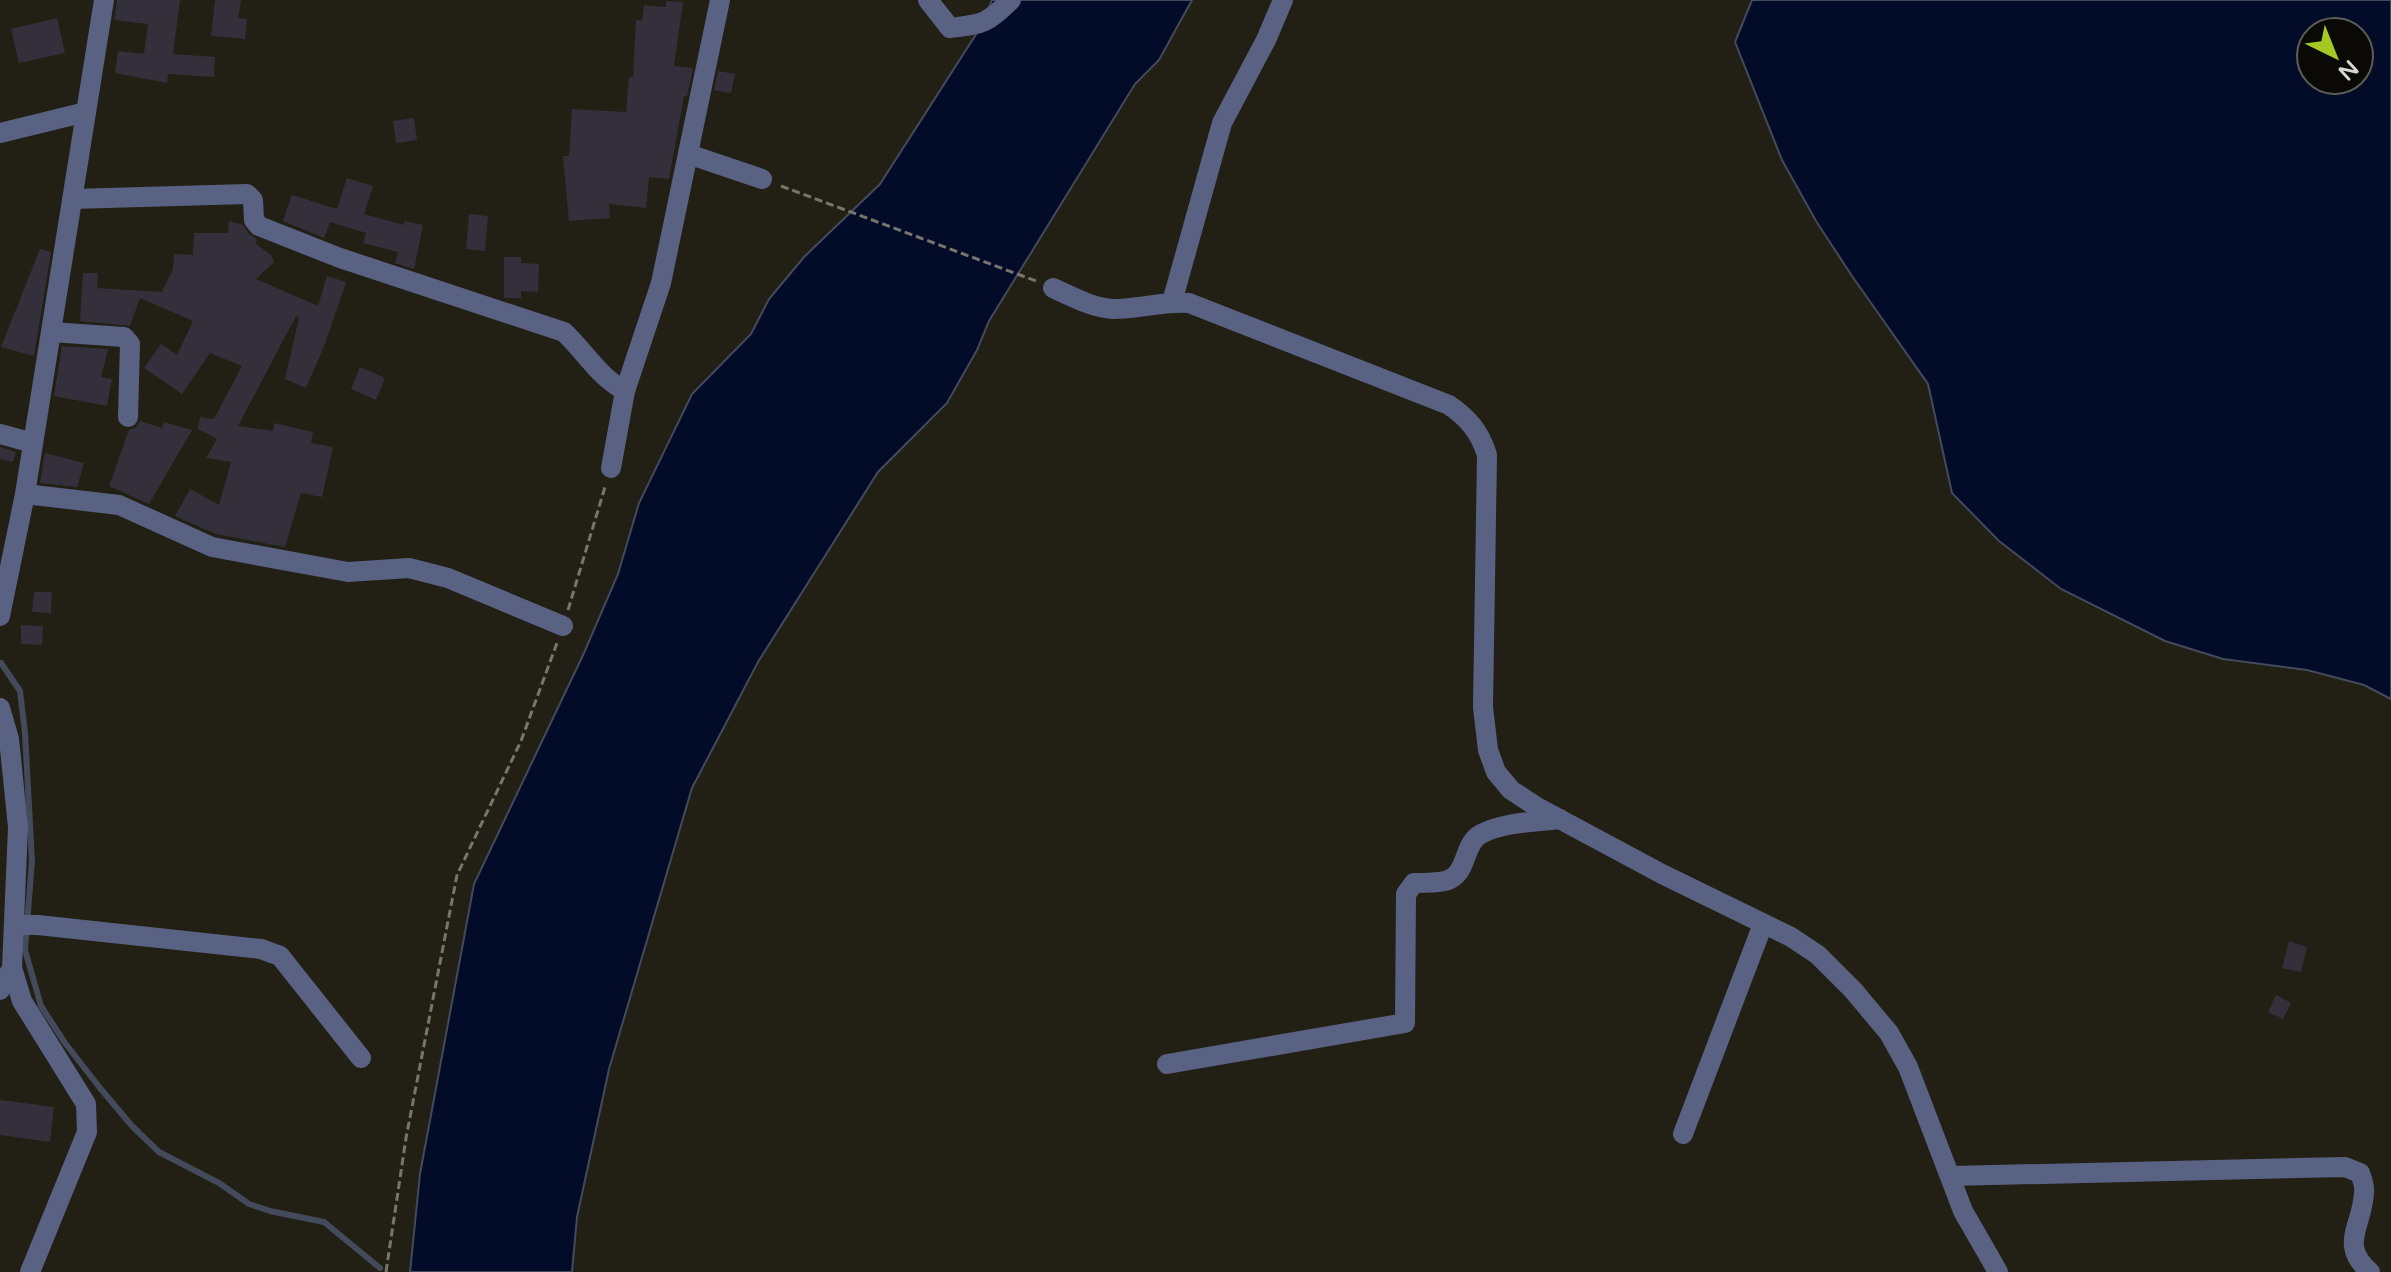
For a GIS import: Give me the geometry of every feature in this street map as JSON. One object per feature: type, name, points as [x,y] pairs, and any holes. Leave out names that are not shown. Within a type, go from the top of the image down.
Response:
[{"type":"street","points":[[0,616],[25,494],[104,0]]},
{"type":"street","points":[[611,468],[625,391],[661,283],[720,0]]},
{"type":"street","points":[[928,0],[950,28],[982,25],[1011,0]]},
{"type":"street","points":[[1172,302],[1222,123],[1266,40],[1283,0]]},
{"type":"street","points":[[0,133],[86,112]]},
{"type":"street","points":[[688,154],[762,179]]},
{"type":"street","points":[[72,199],[247,194],[253,200],[254,220],[259,226],[340,258],[564,332],[608,382],[625,391]]},
{"type":"street","points":[[1053,288],[1090,304],[1111,309],[1172,302],[1209,309],[1449,405],[1463,415],[1483,441],[1487,455],[1483,707],[1488,750],[1496,772],[1511,790],[1560,819],[1662,874],[1791,937],[1818,955],[1889,1033],[1908,1067],[1963,1211],[1998,1272]]},
{"type":"street","points":[[51,332],[124,337],[130,344],[128,417]]},
{"type":"street","points":[[0,434],[33,443]]},
{"type":"street","points":[[25,494],[119,505],[212,547],[348,572],[409,568],[448,578],[563,626]]},
{"type":"street","points":[[0,708],[18,827],[25,925],[12,968],[0,990]]},
{"type":"street","points":[[1167,1064],[1405,1023],[1406,894],[1414,883],[1448,880],[1460,872],[1478,835],[1500,827],[1560,819]]},
{"type":"street","points":[[1683,1134],[1763,924]]},
{"type":"street","points":[[25,925],[261,949],[280,956],[361,1058]]},
{"type":"street","points":[[12,968],[22,1001],[86,1104],[87,1132],[30,1272]]},
{"type":"street","points":[[1951,1176],[2345,1167],[2360,1173],[2365,1191],[2352,1245],[2359,1262],[2370,1272]]},
{"type":"path","points":[[762,179],[1053,288]]},
{"type":"path","points":[[386,1272],[406,1138],[457,875],[521,741],[563,626],[611,468]]},
{"type":"water","points":[[992,0],[1192,0],[1159,60],[1135,84],[989,321],[977,350],[947,403],[878,472],[758,662],[692,788],[609,1069],[577,1217],[572,1272],[410,1272],[420,1174],[474,884],[584,653],[618,574],[639,503],[692,394],[751,334],[769,299],[804,257],[880,184],[982,25]]},
{"type":"water","points":[[1752,0],[2391,0],[2391,699],[2364,685],[2307,670],[2223,659],[2165,641],[2061,589],[1999,541],[1952,493],[1928,384],[1816,221],[1782,160],[1735,42]]},
{"type":"building","points":[[117,0],[180,0],[173,54],[215,57],[214,77],[168,74],[167,83],[115,73],[118,51],[144,54],[148,24],[114,20]]},
{"type":"building","points":[[215,0],[241,0],[238,18],[247,19],[245,39],[211,36]]},
{"type":"building","points":[[666,1],[683,2],[674,66],[693,68],[687,96],[684,96],[669,179],[649,177],[646,208],[609,204],[610,218],[569,221],[563,156],[569,156],[572,109],[626,112],[629,77],[633,77],[636,20],[642,21],[644,5],[666,7]]},
{"type":"building","points":[[57,18],[65,53],[19,63],[11,29]]},
{"type":"building","points":[[718,71],[735,74],[731,93],[714,90]]},
{"type":"building","points":[[414,118],[417,140],[396,143],[393,121]]},
{"type":"building","points":[[347,178],[373,186],[364,214],[404,225],[404,221],[423,225],[414,269],[395,263],[398,252],[363,243],[366,233],[330,222],[324,238],[283,221],[292,195],[337,209]]},
{"type":"building","points":[[469,214],[488,216],[485,251],[466,249]]},
{"type":"building","points":[[229,221],[243,225],[257,239],[256,244],[271,255],[274,262],[256,279],[318,306],[327,276],[346,282],[306,388],[285,379],[299,318],[296,316],[238,426],[273,431],[274,423],[313,432],[311,443],[333,447],[322,497],[301,493],[285,547],[216,534],[175,516],[190,489],[219,505],[231,462],[206,458],[217,439],[198,429],[200,417],[214,419],[242,366],[210,353],[182,394],[144,368],[161,344],[177,355],[193,321],[140,298],[130,326],[80,321],[83,273],[98,273],[97,288],[162,292],[173,269],[174,254],[193,255],[194,233],[228,233]]},
{"type":"building","points":[[40,249],[51,252],[34,356],[1,347]]},
{"type":"building","points":[[504,257],[521,257],[521,263],[539,264],[538,292],[521,291],[521,298],[504,298]]},
{"type":"building","points":[[62,346],[108,349],[101,377],[112,379],[107,406],[54,396]]},
{"type":"building","points":[[360,367],[385,378],[376,400],[351,389]]},
{"type":"building","points":[[140,421],[162,428],[164,422],[192,430],[149,504],[109,486],[129,430]]},
{"type":"building","points":[[0,447],[16,452],[13,462],[0,459]]},
{"type":"building","points":[[45,453],[84,463],[77,487],[40,483]]},
{"type":"building","points":[[34,592],[52,592],[51,613],[32,612]]},
{"type":"building","points":[[21,625],[43,626],[42,645],[21,644]]},
{"type":"building","points":[[2289,941],[2307,947],[2301,972],[2282,968]]},
{"type":"building","points":[[2276,995],[2291,1003],[2283,1019],[2268,1012]]},
{"type":"building","points":[[0,1100],[54,1107],[50,1142],[0,1135]]},
{"type":"waterway","points":[[1,663],[20,691],[25,733],[32,861],[25,950],[41,1006],[100,1088],[159,1152],[219,1183],[249,1204],[324,1222],[380,1268]]}]
